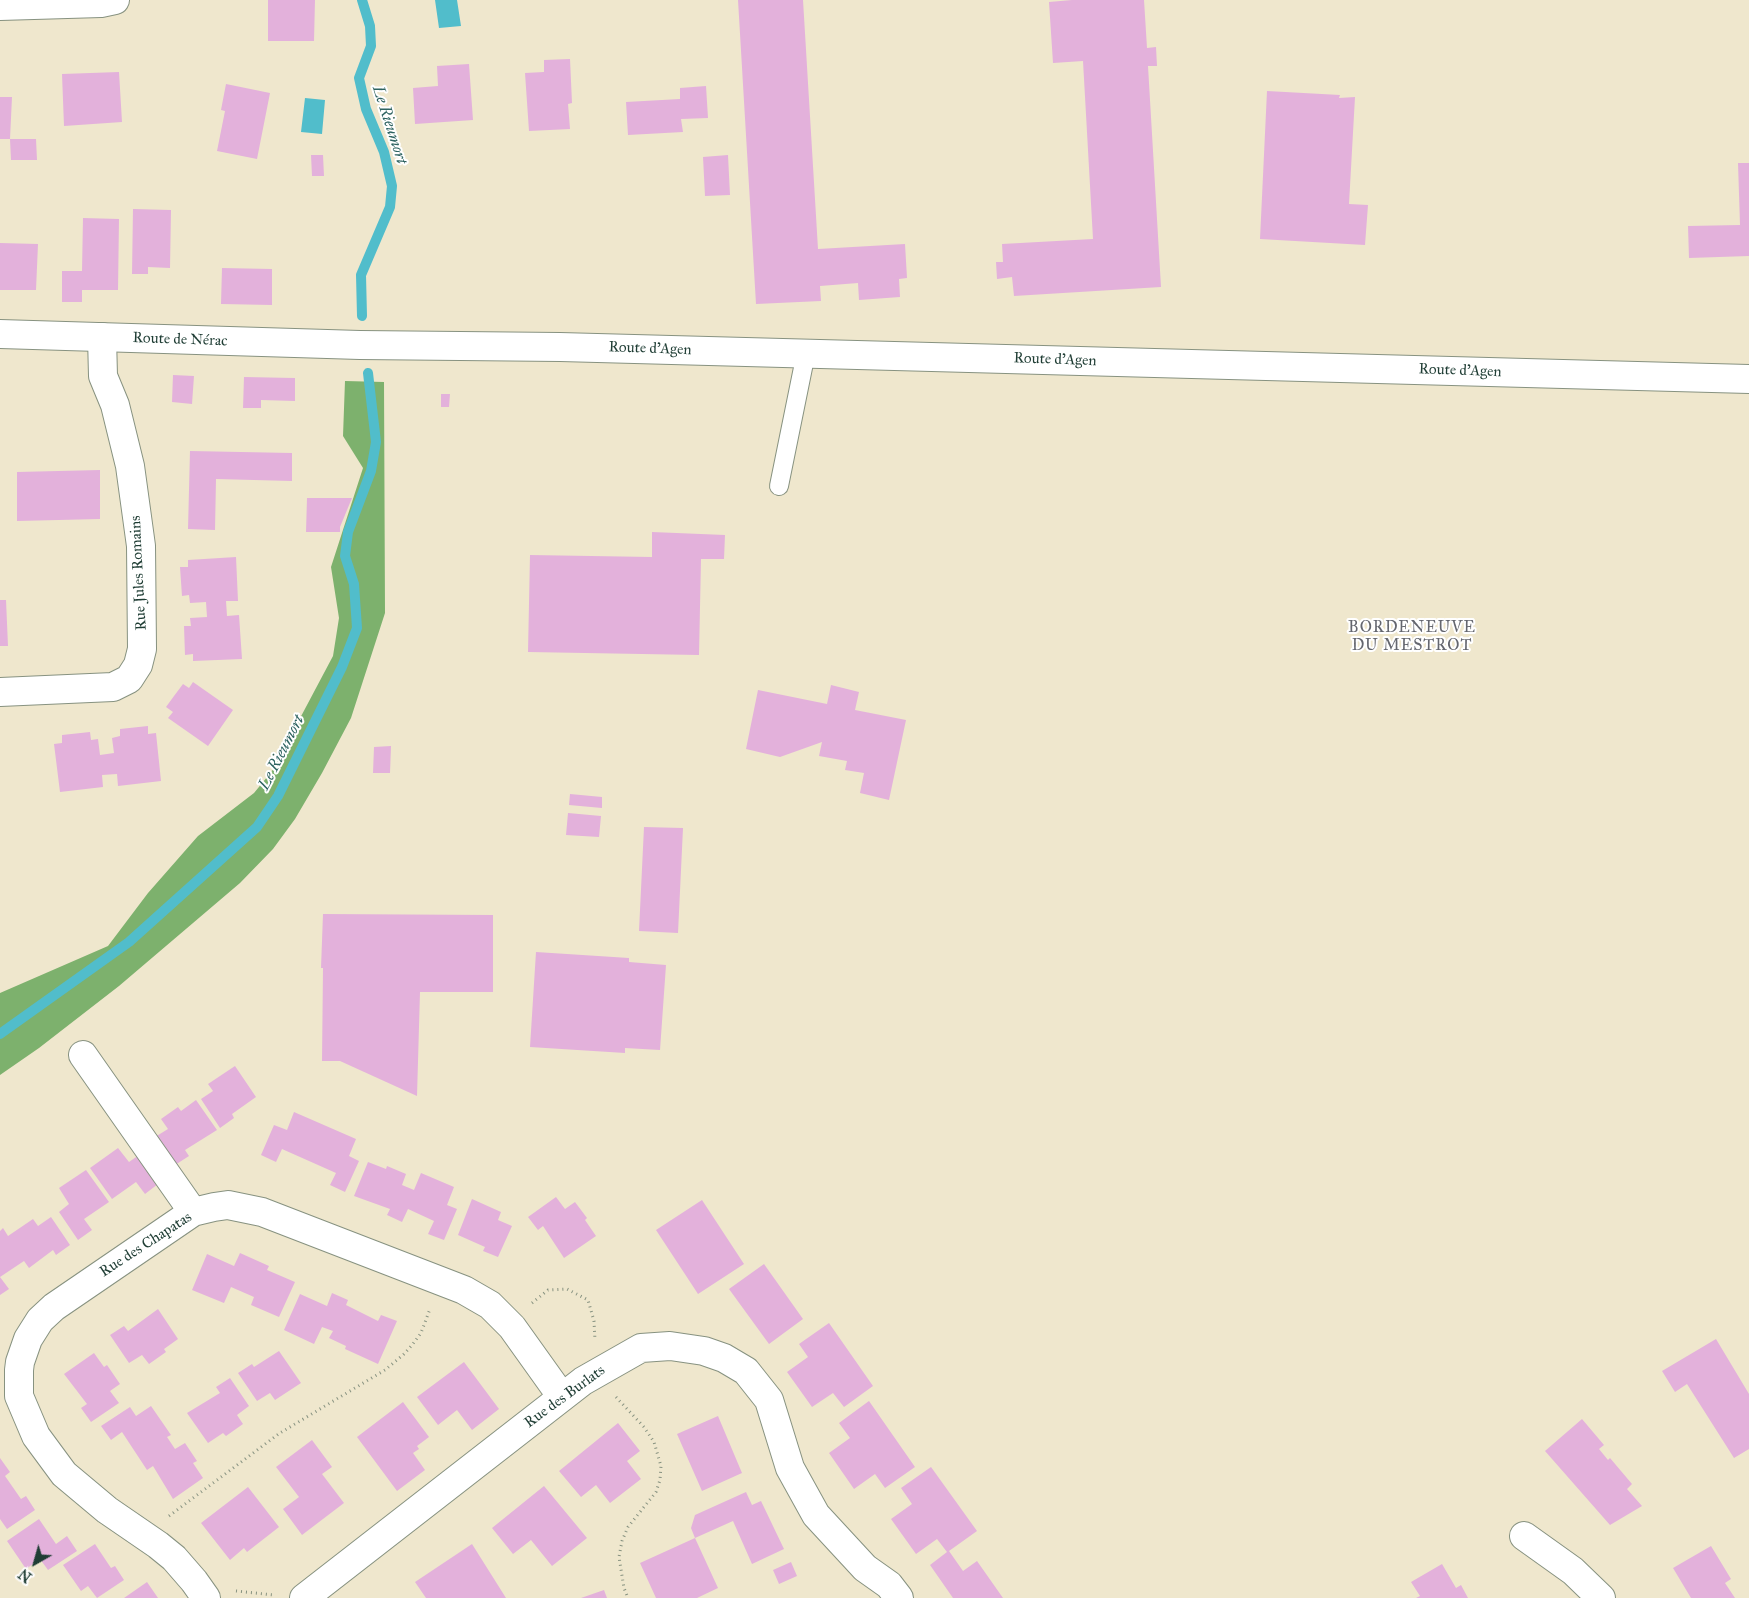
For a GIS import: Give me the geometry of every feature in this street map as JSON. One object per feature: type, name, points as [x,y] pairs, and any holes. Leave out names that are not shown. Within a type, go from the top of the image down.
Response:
[{"type":"street","points":[[0,6],[101,3],[115,0]]},
{"type":"street","name":"Route de Nérac","points":[[0,334],[360,345]]},
{"type":"street","name":"Rue Jules Romains","points":[[0,692],[113,688],[129,679],[138,665],[142,649],[141,546],[130,466],[115,406],[103,376],[102,337]]},
{"type":"street","name":"Route d'Agen","points":[[360,345],[560,346],[1749,378]]},
{"type":"street","points":[[83,1055],[193,1212]]},
{"type":"street","name":"Rue des Chapatas","points":[[206,1598],[174,1558],[107,1510],[64,1474],[36,1436],[19,1396],[20,1362],[28,1339],[40,1320],[54,1307],[193,1212],[228,1205],[262,1212],[464,1290],[490,1305],[512,1327],[562,1397]]},
{"type":"street","name":"Rue des Burlats","points":[[304,1598],[583,1382],[641,1348],[670,1346],[704,1351],[724,1358],[746,1371],[769,1400],[790,1468],[816,1515],[865,1568],[889,1585],[899,1598]]},
{"type":"street","points":[[1524,1536],[1573,1571],[1601,1598]]},
{"type":"lane","points":[[778,486],[806,353]]},
{"type":"path","points":[[512,1327],[532,1303],[548,1290],[567,1290],[588,1300],[594,1321],[596,1343],[622,1382],[610,1391],[644,1427],[654,1442],[661,1466],[660,1480],[656,1492],[628,1528],[622,1541],[619,1557],[624,1588],[628,1598]]},
{"type":"path","points":[[165,1519],[280,1433],[384,1370],[404,1354],[421,1332],[432,1306]]},
{"type":"path","points":[[231,1588],[238,1593],[268,1594],[279,1598]]},
{"type":"green space","points":[[345,381],[384,382],[385,613],[351,718],[295,819],[273,849],[240,883],[119,986],[39,1048],[0,1075],[0,993],[108,946],[148,893],[198,836],[254,793],[272,771],[333,656],[339,618],[331,567],[363,468],[343,436]]},
{"type":"water","points":[[435,0],[457,0],[461,26],[439,28]]},
{"type":"water","points":[[305,98],[325,100],[322,134],[301,132]]},
{"type":"building","points":[[268,0],[315,0],[314,41],[268,41]]},
{"type":"building","points":[[738,0],[803,0],[818,249],[905,244],[907,278],[899,279],[900,297],[859,300],[858,283],[820,286],[821,301],[756,304]]},
{"type":"building","points":[[1072,0],[1144,0],[1147,48],[1156,47],[1157,66],[1148,66],[1161,287],[1014,296],[1012,277],[997,279],[996,262],[1003,262],[1002,244],[1093,239],[1083,61],[1053,63],[1049,2]]},
{"type":"building","points":[[570,59],[572,103],[568,104],[570,129],[529,131],[525,73],[544,72],[544,60]]},
{"type":"building","points":[[469,64],[473,120],[415,124],[413,88],[438,86],[437,66]]},
{"type":"building","points":[[119,72],[122,122],[64,126],[62,74]]},
{"type":"building","points":[[226,84],[270,93],[257,159],[217,151],[225,111],[221,110]]},
{"type":"building","points":[[706,86],[708,118],[681,119],[683,132],[628,135],[626,102],[680,99],[680,88]]},
{"type":"building","points":[[1267,91],[1340,95],[1339,98],[1355,97],[1349,204],[1368,205],[1365,245],[1260,239]]},
{"type":"building","points":[[0,97],[12,97],[10,139],[0,139]]},
{"type":"building","points":[[10,139],[36,139],[37,160],[11,160]]},
{"type":"building","points":[[311,155],[323,155],[324,176],[312,176]]},
{"type":"building","points":[[728,155],[730,195],[705,196],[703,157]]},
{"type":"building","points":[[1738,163],[1749,163],[1749,256],[1689,258],[1688,226],[1740,225]]},
{"type":"building","points":[[133,209],[171,210],[170,268],[148,267],[148,274],[132,274]]},
{"type":"building","points":[[83,218],[119,219],[118,290],[82,290],[82,302],[62,302],[62,271],[82,271]]},
{"type":"building","points":[[0,243],[38,244],[36,290],[0,290]]},
{"type":"building","points":[[222,268],[272,269],[272,305],[221,304]]},
{"type":"building","points":[[173,375],[194,376],[192,404],[172,402]]},
{"type":"building","points":[[244,377],[295,378],[295,401],[261,400],[261,408],[243,408]]},
{"type":"building","points":[[441,394],[450,394],[449,407],[441,407]]},
{"type":"building","points":[[190,451],[292,453],[292,481],[216,479],[215,530],[188,529]]},
{"type":"building","points":[[100,470],[100,519],[17,521],[17,472]]},
{"type":"building","points":[[307,498],[352,498],[340,527],[340,532],[306,532]]},
{"type":"building","points":[[652,532],[725,535],[724,559],[701,559],[699,655],[528,652],[530,555],[652,557]]},
{"type":"building","points":[[236,557],[238,601],[226,601],[227,616],[239,615],[242,659],[193,661],[193,654],[185,655],[184,626],[191,626],[190,618],[207,617],[206,602],[190,603],[189,595],[182,596],[180,567],[188,567],[188,560]]},
{"type":"building","points":[[0,600],[6,600],[8,646],[0,646]]},
{"type":"building","points":[[193,682],[233,710],[208,746],[168,718],[173,712],[166,707],[183,684],[189,688]]},
{"type":"building","points":[[831,685],[859,692],[855,710],[906,720],[889,800],[860,793],[864,773],[845,770],[847,761],[819,756],[822,742],[780,757],[746,749],[758,690],[827,704]]},
{"type":"building","points":[[148,726],[148,734],[156,733],[161,781],[118,786],[117,774],[102,775],[103,787],[60,792],[54,744],[62,743],[62,735],[90,732],[91,740],[98,739],[100,755],[114,753],[112,738],[120,736],[120,729]]},
{"type":"building","points":[[391,746],[390,773],[373,773],[374,747]]},
{"type":"building","points":[[570,794],[602,797],[602,808],[569,805]]},
{"type":"building","points":[[568,813],[601,816],[599,837],[566,835]]},
{"type":"building","points":[[644,827],[683,828],[678,933],[639,931]]},
{"type":"building","points":[[323,914],[493,915],[493,992],[420,992],[417,1096],[340,1061],[322,1061],[323,968],[321,968]]},
{"type":"building","points":[[536,952],[629,958],[629,962],[666,965],[660,1050],[625,1048],[625,1053],[530,1047]]},
{"type":"building","points":[[235,1066],[256,1097],[232,1114],[234,1118],[220,1128],[201,1099],[213,1091],[208,1084]]},
{"type":"building","points":[[196,1100],[217,1130],[185,1150],[189,1156],[175,1165],[155,1137],[168,1129],[161,1119],[178,1107],[181,1111]]},
{"type":"building","points":[[294,1112],[356,1139],[349,1156],[359,1161],[345,1192],[330,1185],[336,1173],[282,1149],[276,1162],[261,1155],[274,1125],[287,1130]]},
{"type":"building","points":[[118,1148],[129,1162],[139,1155],[158,1184],[145,1194],[136,1182],[112,1199],[90,1168]]},
{"type":"building","points":[[368,1162],[386,1169],[387,1166],[406,1174],[402,1185],[414,1190],[421,1173],[454,1187],[447,1205],[457,1209],[444,1240],[428,1234],[434,1221],[408,1209],[402,1222],[387,1215],[390,1209],[354,1196]]},
{"type":"building","points":[[86,1170],[109,1202],[84,1219],[92,1230],[78,1240],[59,1212],[69,1204],[59,1188]]},
{"type":"building","points":[[556,1197],[565,1209],[575,1202],[587,1218],[585,1220],[596,1236],[564,1258],[543,1226],[538,1230],[528,1217]]},
{"type":"building","points":[[472,1199],[501,1212],[498,1220],[512,1226],[498,1257],[483,1251],[485,1247],[458,1235]]},
{"type":"building","points":[[702,1200],[744,1264],[698,1294],[656,1230]]},
{"type":"building","points":[[51,1217],[70,1245],[56,1255],[53,1250],[29,1268],[24,1261],[0,1277],[0,1231],[3,1228],[8,1236],[33,1219],[38,1226]]},
{"type":"building","points":[[240,1253],[269,1266],[267,1270],[295,1282],[279,1317],[251,1305],[254,1297],[231,1287],[224,1303],[192,1290],[207,1254],[234,1266]]},
{"type":"building","points":[[764,1264],[803,1319],[769,1344],[729,1289]]},
{"type":"building","points":[[0,1277],[9,1289],[0,1295]]},
{"type":"building","points":[[332,1293],[348,1300],[346,1305],[378,1321],[381,1315],[397,1321],[378,1364],[345,1349],[346,1346],[329,1338],[333,1331],[322,1327],[314,1344],[284,1330],[300,1294],[327,1306]]},
{"type":"building","points":[[158,1309],[178,1339],[164,1349],[166,1352],[149,1364],[142,1355],[129,1363],[110,1335],[124,1326],[128,1331]]},
{"type":"building","points":[[829,1323],[873,1386],[844,1407],[833,1393],[812,1407],[787,1372],[808,1357],[799,1344]]},
{"type":"building","points":[[1716,1339],[1749,1394],[1749,1449],[1734,1458],[1687,1384],[1675,1392],[1662,1371]]},
{"type":"building","points":[[279,1351],[301,1383],[275,1400],[270,1393],[257,1401],[238,1373],[252,1364],[254,1367]]},
{"type":"building","points":[[94,1353],[104,1367],[107,1365],[120,1384],[110,1391],[119,1403],[91,1422],[81,1408],[87,1404],[64,1374]]},
{"type":"building","points":[[464,1362],[499,1409],[472,1430],[457,1410],[438,1425],[417,1397]]},
{"type":"building","points":[[230,1378],[249,1406],[237,1415],[243,1424],[226,1436],[223,1433],[208,1443],[187,1413],[220,1393],[216,1387]]},
{"type":"building","points":[[869,1401],[915,1467],[885,1488],[875,1474],[854,1489],[829,1453],[850,1438],[839,1423]]},
{"type":"building","points":[[403,1402],[429,1437],[417,1446],[419,1449],[413,1453],[425,1470],[397,1491],[357,1437]]},
{"type":"building","points":[[151,1406],[171,1435],[167,1437],[175,1449],[185,1443],[197,1461],[193,1463],[203,1478],[173,1499],[153,1466],[147,1470],[122,1432],[111,1440],[101,1426],[130,1407],[136,1416]]},
{"type":"building","points":[[718,1416],[742,1473],[702,1491],[677,1434]]},
{"type":"building","points":[[1582,1419],[1604,1445],[1599,1449],[1608,1460],[1610,1458],[1632,1484],[1627,1489],[1642,1506],[1610,1525],[1545,1451]]},
{"type":"building","points":[[618,1423],[640,1451],[627,1461],[641,1479],[610,1503],[596,1485],[581,1497],[559,1471]]},
{"type":"building","points":[[312,1440],[332,1467],[322,1474],[344,1503],[302,1535],[283,1509],[299,1497],[276,1467]]},
{"type":"building","points":[[0,1458],[10,1472],[5,1476],[21,1499],[26,1496],[35,1510],[7,1529],[0,1519]]},
{"type":"building","points":[[931,1467],[977,1531],[949,1551],[963,1571],[977,1561],[1003,1598],[953,1598],[930,1565],[947,1552],[937,1539],[916,1554],[891,1519],[912,1504],[901,1488]]},
{"type":"building","points":[[544,1486],[587,1538],[552,1566],[531,1540],[513,1554],[492,1528]]},
{"type":"building","points":[[248,1487],[279,1527],[247,1552],[244,1548],[230,1560],[201,1523]]},
{"type":"building","points":[[746,1492],[752,1505],[761,1501],[784,1549],[752,1564],[733,1521],[695,1538],[691,1528],[695,1515]]},
{"type":"building","points":[[39,1519],[56,1544],[67,1536],[77,1551],[48,1570],[40,1559],[26,1569],[7,1541]]},
{"type":"building","points":[[695,1538],[718,1588],[697,1598],[656,1598],[640,1563]]},
{"type":"building","points":[[95,1544],[111,1568],[115,1566],[124,1580],[97,1598],[88,1586],[81,1591],[63,1565]]},
{"type":"building","points":[[472,1544],[506,1598],[426,1598],[415,1582]]},
{"type":"building","points":[[1711,1546],[1731,1579],[1725,1583],[1735,1598],[1691,1598],[1673,1568]]},
{"type":"building","points":[[791,1562],[797,1576],[779,1584],[773,1570]]},
{"type":"building","points":[[1442,1564],[1456,1588],[1461,1585],[1468,1598],[1416,1598],[1420,1596],[1411,1582]]},
{"type":"building","points":[[147,1582],[158,1598],[124,1598]]},
{"type":"building","points":[[604,1590],[607,1598],[581,1598]]},
{"type":"waterway","name":"Le Rieumort","points":[[362,0],[370,26],[371,46],[359,78],[366,109],[384,152],[392,186],[390,207],[361,275],[362,316]]},
{"type":"waterway","name":"Le Rieumort","points":[[0,1034],[129,942],[257,827],[278,796],[342,667],[357,628],[354,584],[345,556],[348,532],[371,471],[376,442],[368,373]]},
{"type":"district","name":"BORDENEUVE DU MESTROT","points":[[1412,637]]}]
